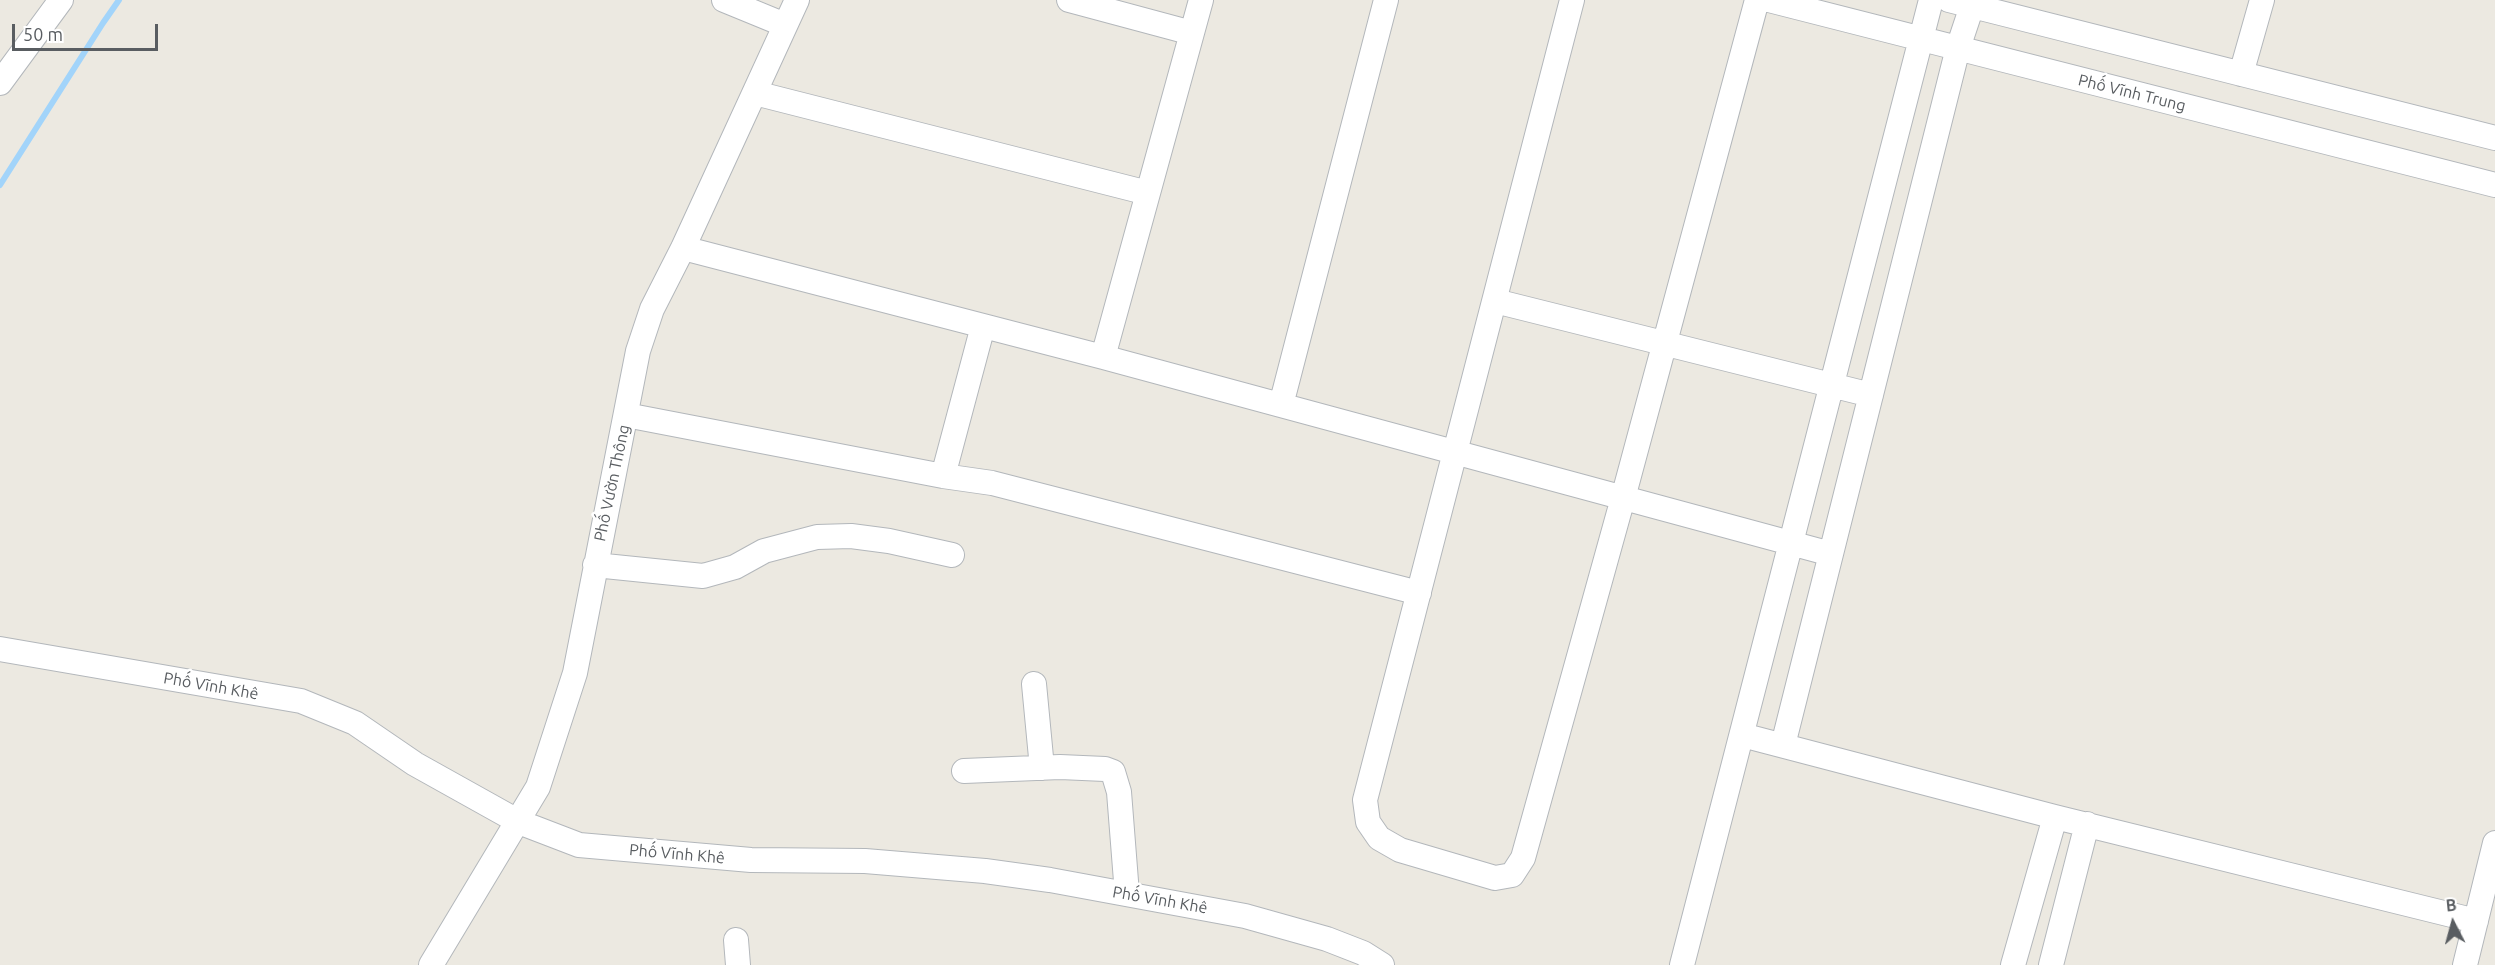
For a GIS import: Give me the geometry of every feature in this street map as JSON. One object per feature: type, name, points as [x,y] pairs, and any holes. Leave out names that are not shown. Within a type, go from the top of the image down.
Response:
[{"type":"street","points":[[0,83],[61,0]]},
{"type":"street","points":[[724,0],[785,25]]},
{"type":"street","name":"Phố Vườn Thông","points":[[438,963],[538,787],[575,673],[638,351],[652,309],[683,248],[797,0]]},
{"type":"street","points":[[1069,0],[1192,33]]},
{"type":"street","points":[[1103,357],[1201,0]]},
{"type":"street","points":[[1281,405],[1386,0]]},
{"type":"street","points":[[1572,0],[1365,800],[1368,822],[1379,838],[1400,850],[1495,878],[1512,875],[1523,858],[1757,0]]},
{"type":"street","name":"Phố Vĩnh Trung","points":[[1768,0],[2495,185]]},
{"type":"street","points":[[1682,965],[1919,39],[1931,0]]},
{"type":"street","points":[[1949,0],[1973,3],[2495,138]]},
{"type":"street","points":[[2241,74],[2262,0]]},
{"type":"street","points":[[1783,746],[1958,48],[1973,3]]},
{"type":"street","points":[[755,93],[1148,193]]},
{"type":"street","points":[[683,248],[1103,357],[1831,554]]},
{"type":"street","points":[[1495,301],[1871,395]]},
{"type":"street","points":[[943,476],[983,326]]},
{"type":"street","points":[[626,415],[943,476],[992,483],[1419,593]]},
{"type":"street","points":[[595,565],[703,576],[735,567],[773,548],[817,537],[851,536],[889,541],[952,555]]},
{"type":"street","name":"Phố Vĩnh Khê","points":[[0,649],[301,701],[355,723],[415,764],[519,822],[579,845],[752,860],[864,861],[985,871],[1050,880],[1245,916],[1328,939],[1363,953],[1382,965]]},
{"type":"street","points":[[1034,684],[1042,768]]},
{"type":"street","points":[[1742,735],[2055,817],[2475,921]]},
{"type":"street","points":[[964,771],[1042,768],[1105,769],[1113,772],[1119,792],[1127,894]]},
{"type":"street","points":[[2013,965],[2055,817]]},
{"type":"street","points":[[2051,965],[2087,824]]},
{"type":"street","points":[[2465,965],[2495,843]]},
{"type":"street","points":[[736,940],[738,965]]},
{"type":"waterway","points":[[0,185],[119,0]]}]
